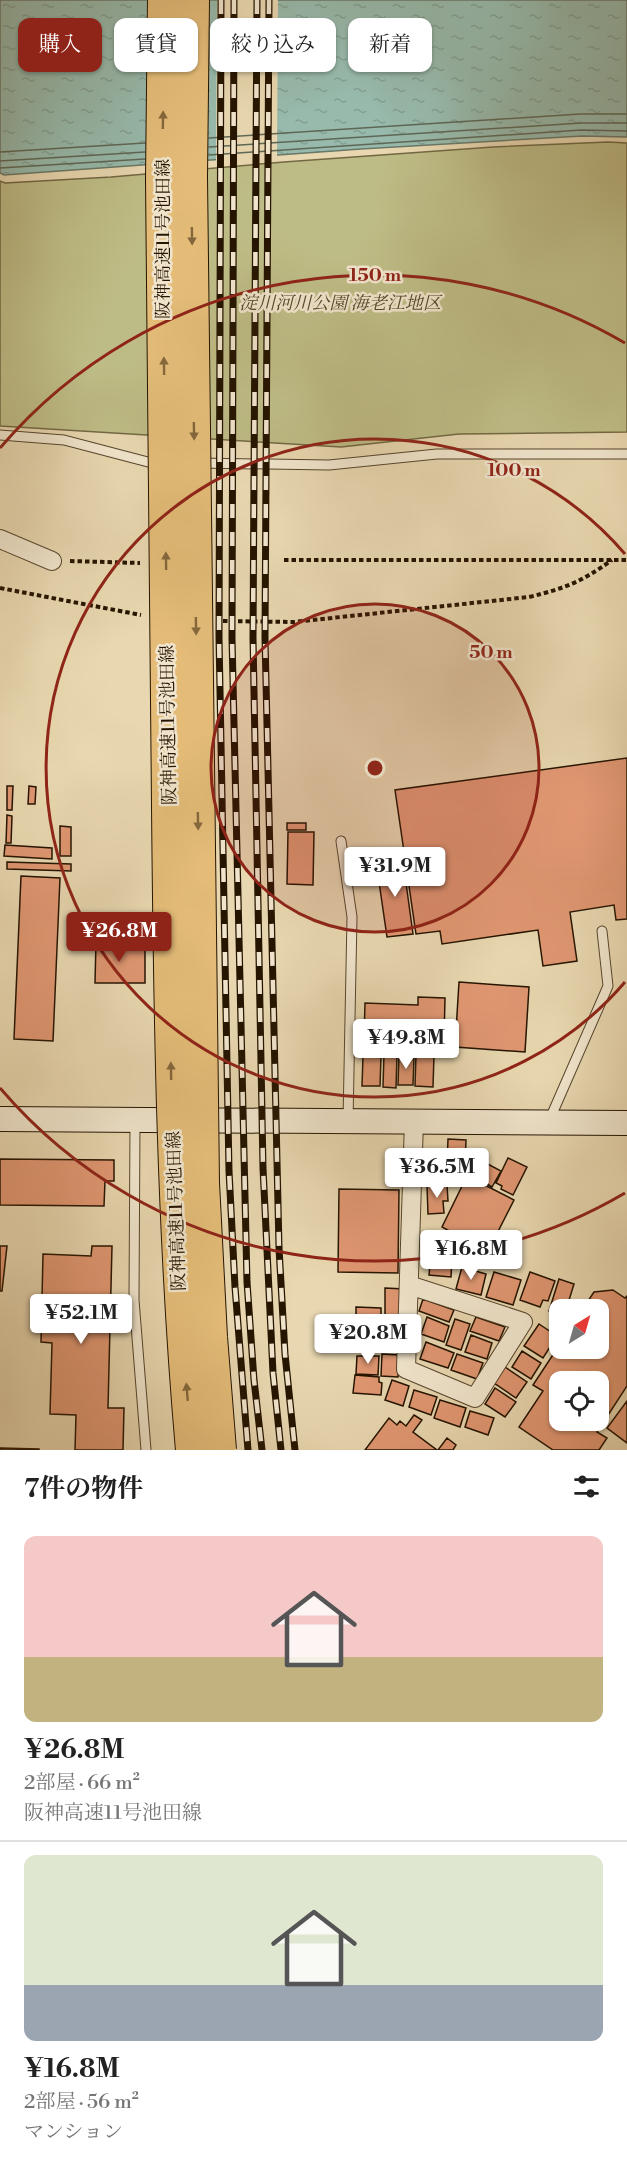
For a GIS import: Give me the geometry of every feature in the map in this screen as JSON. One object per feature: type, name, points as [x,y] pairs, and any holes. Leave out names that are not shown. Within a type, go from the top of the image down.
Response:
[{"type":"highway","name":"阪神高速11号池田線","points":[[164,0],[162,178],[170,1034],[174,1184],[182,1336],[192,1450]]},
{"type":"highway","name":"阪神高速11号池田線","points":[[193,0],[191,189],[201,1101],[211,1337],[220,1450]]},
{"type":"street","points":[[0,539],[52,561]]},
{"type":"street","points":[[0,1119],[627,1123]]},
{"type":"street","points":[[409,1285],[523,1322],[475,1398],[406,1369],[414,1121]]},
{"type":"lane","points":[[0,435],[64,440],[148,462],[171,462]]},
{"type":"lane","points":[[182,462],[329,465],[437,454],[627,454]]},
{"type":"lane","points":[[341,841],[352,917],[348,1121]]},
{"type":"lane","points":[[549,1122],[608,986],[602,932]]},
{"type":"lane","points":[[135,1120],[134,1300],[146,1450]]},
{"type":"path","points":[[284,560],[627,560]]},
{"type":"path","points":[[214,621],[294,622],[529,597],[564,588],[586,579],[612,560]]},
{"type":"path","points":[[0,588],[146,616]]},
{"type":"green space","name":"淀川河川公園 海老江地区","points":[[627,143],[627,432],[459,434],[341,447],[0,426],[0,181],[5,183],[111,177],[493,147]]},
{"type":"water","points":[[0,0],[627,0],[627,137],[582,136],[361,149],[4,175],[0,173]]},
{"type":"pier","points":[[217,0],[278,0],[278,18],[217,18]]},
{"type":"pier","points":[[217,72],[278,72],[277,159],[216,163]]},
{"type":"building","points":[[627,758],[627,919],[616,920],[614,905],[570,912],[577,961],[543,966],[538,930],[442,944],[440,931],[416,934],[395,790]]},
{"type":"building","points":[[7,786],[13,786],[12,810],[7,810]]},
{"type":"building","points":[[29,786],[36,787],[35,804],[28,804]]},
{"type":"building","points":[[7,815],[12,816],[11,843],[6,843]]},
{"type":"building","points":[[287,823],[306,823],[306,830],[287,830]]},
{"type":"building","points":[[60,826],[71,827],[71,856],[60,856]]},
{"type":"building","points":[[288,832],[314,832],[313,885],[287,884]]},
{"type":"building","points":[[5,845],[52,848],[52,859],[4,856]]},
{"type":"building","points":[[402,854],[413,934],[387,937],[377,868],[388,866],[387,857]]},
{"type":"building","points":[[7,862],[71,864],[71,871],[7,869]]},
{"type":"building","points":[[21,876],[60,878],[53,1041],[14,1039]]},
{"type":"building","points":[[96,941],[122,941],[122,946],[145,947],[145,983],[95,983]]},
{"type":"building","points":[[459,982],[529,987],[525,1052],[455,1047]]},
{"type":"building","points":[[418,997],[445,998],[444,1040],[364,1038],[365,1003],[418,1005]]},
{"type":"building","points":[[384,1054],[397,1054],[396,1088],[383,1087]]},
{"type":"building","points":[[399,1055],[414,1056],[413,1085],[398,1085]]},
{"type":"building","points":[[416,1055],[434,1055],[433,1087],[415,1086]]},
{"type":"building","points":[[363,1056],[381,1056],[380,1086],[362,1086]]},
{"type":"building","points":[[448,1139],[466,1140],[465,1165],[447,1164]]},
{"type":"building","points":[[468,1152],[476,1153],[475,1173],[467,1173]]},
{"type":"building","points":[[508,1158],[527,1167],[513,1195],[501,1189],[502,1186],[496,1183]]},
{"type":"building","points":[[0,1159],[114,1160],[114,1181],[105,1181],[104,1206],[0,1205]]},
{"type":"building","points":[[484,1162],[501,1171],[492,1187],[475,1177]]},
{"type":"building","points":[[453,1167],[454,1182],[428,1183],[428,1168]]},
{"type":"building","points":[[467,1176],[514,1200],[483,1261],[448,1243],[453,1233],[442,1227]]},
{"type":"building","points":[[447,1185],[448,1201],[443,1201],[444,1213],[428,1214],[427,1186]]},
{"type":"building","points":[[339,1189],[399,1190],[398,1273],[338,1272]]},
{"type":"building","points":[[428,1232],[446,1234],[444,1256],[426,1254]]},
{"type":"building","points":[[0,1246],[7,1246],[2,1291],[0,1291]]},
{"type":"building","points":[[92,1246],[112,1246],[108,1408],[124,1408],[123,1450],[75,1450],[76,1415],[50,1414],[52,1343],[41,1342],[43,1254],[91,1256]]},
{"type":"building","points":[[431,1256],[452,1258],[451,1277],[429,1275]]},
{"type":"building","points":[[462,1267],[486,1274],[481,1295],[456,1289]]},
{"type":"building","points":[[494,1272],[521,1280],[513,1305],[486,1297]]},
{"type":"building","points":[[530,1272],[555,1281],[548,1301],[543,1300],[540,1307],[520,1300]]},
{"type":"building","points":[[559,1279],[574,1284],[569,1299],[553,1299]]},
{"type":"building","points":[[385,1288],[404,1289],[403,1317],[385,1316]]},
{"type":"building","points":[[613,1290],[625,1298],[627,1296],[627,1386],[609,1414],[609,1371],[549,1371],[549,1431],[598,1431],[607,1438],[599,1450],[553,1450],[519,1427],[543,1391],[533,1385],[550,1359],[609,1359],[609,1299],[589,1299],[594,1292]]},
{"type":"building","points":[[423,1299],[454,1310],[449,1322],[419,1311]]},
{"type":"building","points":[[356,1307],[381,1308],[381,1329],[364,1329],[364,1321],[356,1321]]},
{"type":"building","points":[[427,1317],[449,1326],[444,1342],[421,1334]]},
{"type":"building","points":[[476,1317],[505,1327],[499,1341],[470,1331]]},
{"type":"building","points":[[386,1319],[399,1320],[403,1346],[384,1344]]},
{"type":"building","points":[[455,1319],[470,1324],[461,1350],[446,1345]]},
{"type":"building","points":[[539,1324],[549,1331],[549,1349],[543,1358],[524,1346]]},
{"type":"building","points":[[471,1335],[492,1343],[487,1359],[465,1352]]},
{"type":"building","points":[[426,1342],[454,1353],[448,1368],[420,1359]]},
{"type":"building","points":[[522,1351],[541,1363],[531,1379],[512,1367]]},
{"type":"building","points":[[382,1354],[399,1355],[398,1377],[381,1376]]},
{"type":"building","points":[[457,1354],[483,1363],[477,1379],[451,1370]]},
{"type":"building","points":[[357,1356],[379,1356],[378,1375],[356,1374]]},
{"type":"building","points":[[505,1367],[527,1382],[516,1398],[494,1383]]},
{"type":"building","points":[[355,1375],[379,1377],[379,1382],[382,1383],[381,1395],[353,1393]]},
{"type":"building","points":[[392,1380],[409,1386],[403,1406],[385,1400]]},
{"type":"building","points":[[495,1388],[516,1402],[505,1417],[485,1404]]},
{"type":"building","points":[[414,1390],[437,1397],[431,1415],[409,1407]]},
{"type":"building","points":[[440,1400],[466,1408],[460,1427],[434,1418]]},
{"type":"building","points":[[627,1401],[627,1443],[609,1430],[609,1425]]},
{"type":"building","points":[[470,1411],[494,1418],[488,1435],[465,1427]]},
{"type":"building","points":[[414,1415],[422,1420],[413,1432],[437,1450],[365,1450],[389,1418],[397,1425],[400,1421],[406,1426]]},
{"type":"building","points":[[447,1438],[456,1445],[453,1450],[438,1450]]},
{"type":"building","points":[[0,1448],[39,1449],[39,1450],[0,1450]]},
{"type":"railway","points":[[221,0],[219,637],[229,1171],[235,1287],[248,1450]]},
{"type":"railway","points":[[234,0],[232,638],[247,1282],[262,1450]]},
{"type":"railway","points":[[257,0],[253,638],[263,1168],[273,1373],[281,1450]]},
{"type":"railway","points":[[269,0],[265,638],[279,1248],[285,1354],[295,1450]]}]
